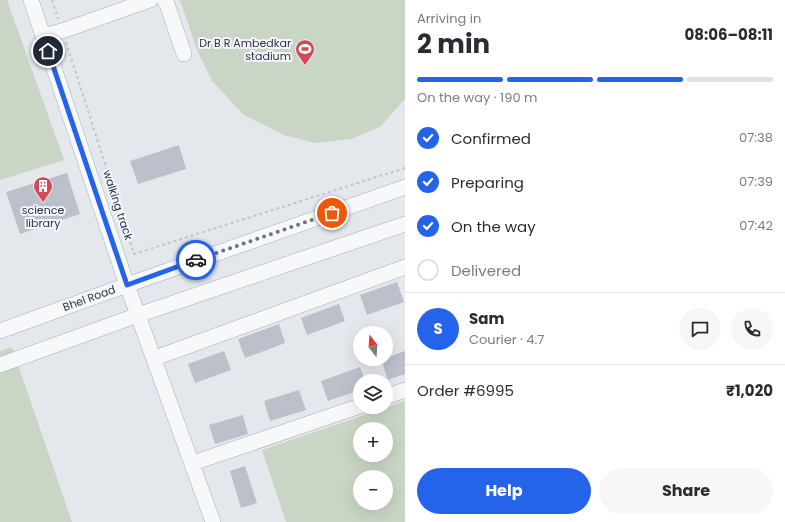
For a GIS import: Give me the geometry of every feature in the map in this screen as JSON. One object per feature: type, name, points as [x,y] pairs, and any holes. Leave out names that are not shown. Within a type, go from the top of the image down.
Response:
[{"type":"street","points":[[31,0],[127,285],[155,358],[213,522]]},
{"type":"street","points":[[43,36],[62,31],[150,0]]},
{"type":"street","points":[[164,0],[166,1],[184,54]]},
{"type":"street","name":"Bhel Road","points":[[0,331],[405,187]]},
{"type":"street","points":[[0,365],[138,314],[405,224]]},
{"type":"street","points":[[155,358],[405,268]]},
{"type":"street","points":[[393,394],[405,390]]},
{"type":"street","points":[[192,463],[353,408]]},
{"type":"path","name":"walking track","points":[[52,0],[134,254],[405,168]]},
{"type":"green space","points":[[0,0],[7,0],[64,160],[0,180]]},
{"type":"green space","name":"Dr B R Ambedkar stadium","points":[[180,0],[405,0],[405,99],[380,127],[351,139],[316,143],[284,135],[244,115],[212,81],[197,50]]},
{"type":"green space","points":[[12,347],[72,522],[0,522],[0,351]]},
{"type":"green space","points":[[405,401],[405,522],[286,522],[262,450],[367,414],[393,414],[393,405]]},
{"type":"building","points":[[179,145],[186,169],[138,184],[130,161]]},
{"type":"building","name":"science library","points":[[67,173],[80,214],[20,234],[6,192]]},
{"type":"building","points":[[397,282],[404,302],[367,315],[360,295]]},
{"type":"building","points":[[339,304],[345,321],[307,335],[301,318]]},
{"type":"building","points":[[279,324],[285,343],[245,358],[238,339]]},
{"type":"building","points":[[224,351],[231,370],[195,383],[188,364]]},
{"type":"building","points":[[405,351],[405,374],[393,378],[393,374],[386,374],[383,366],[393,366],[393,355]]},
{"type":"building","points":[[360,367],[362,374],[353,374],[353,392],[328,401],[321,381]]},
{"type":"building","points":[[299,390],[306,410],[270,421],[264,401]]},
{"type":"building","points":[[243,415],[248,434],[215,444],[209,425]]},
{"type":"building","points":[[245,466],[257,503],[241,508],[230,471]]},
{"type":"way so far","points":[[196,260],[332,213]]},
{"type":"place","name":"Dr B R Ambedkar stadium","points":[[305,66]]},
{"type":"place","name":"science library","points":[[43,203]]},
{"type":"route","points":[[48,51],[127,285],[196,260]]}]
